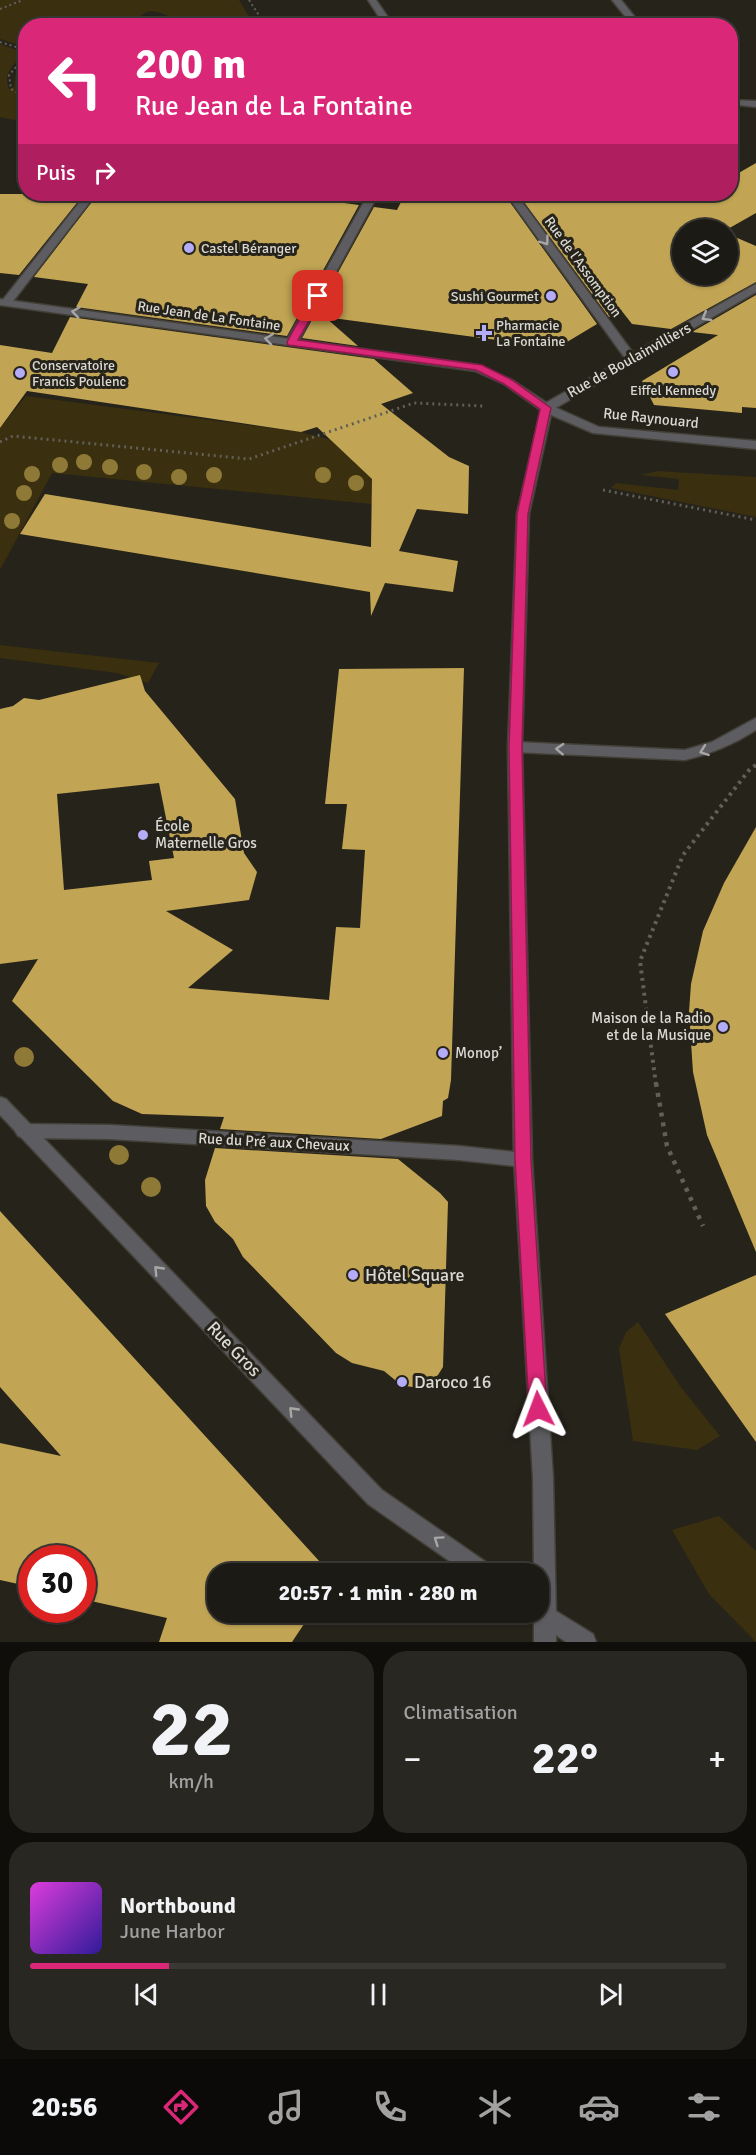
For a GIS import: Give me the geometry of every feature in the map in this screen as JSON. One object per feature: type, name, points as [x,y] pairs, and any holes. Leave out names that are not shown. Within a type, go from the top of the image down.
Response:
[{"type":"street","points":[[372,0],[384,18]]},
{"type":"street","points":[[616,0],[631,18]]},
{"type":"street","points":[[738,102],[756,104]]},
{"type":"street","points":[[3,302],[85,201]]},
{"type":"street","points":[[292,342],[369,201]]},
{"type":"street","name":"Rue de l'Assomption","points":[[516,201],[631,358]]},
{"type":"street","name":"Rue de Boulainvilliers","points":[[546,408],[756,287]]},
{"type":"street","name":"Rue Jean de La Fontaine","points":[[3,302],[478,368],[508,382],[546,408]]},
{"type":"street","points":[[542,1563],[543,1477],[523,1160],[515,747],[523,514],[546,408]]},
{"type":"street","name":"Rue Raynouard","points":[[546,408],[597,430],[756,445]]},
{"type":"street","points":[[515,747],[674,756],[692,755],[719,745],[756,723]]},
{"type":"street","name":"Rue Gros","points":[[0,1104],[375,1497],[470,1563]]},
{"type":"street","name":"Rue du Pré aux Chevaux","points":[[24,1131],[110,1132],[459,1153],[523,1160]]},
{"type":"street","points":[[549,1617],[585,1642]]},
{"type":"street","points":[[543,1623],[545,1642]]},
{"type":"path","points":[[0,9],[22,0]]},
{"type":"path","points":[[249,0],[261,18]]},
{"type":"path","points":[[0,42],[18,48]]},
{"type":"path","points":[[18,65],[9,75],[11,89],[18,93]]},
{"type":"path","points":[[0,442],[13,436],[249,459],[414,403],[483,406]]},
{"type":"path","points":[[603,490],[756,520]]},
{"type":"path","points":[[704,1226],[667,1146],[649,1046],[640,961],[683,855],[750,769],[756,765]]},
{"type":"shaded area","points":[[0,0],[239,0],[250,18],[172,18],[151,11],[139,18],[18,18],[18,45],[0,39]]},
{"type":"shaded area","points":[[0,44],[18,50],[18,61],[7,77],[9,89],[14,87],[18,69],[18,121],[0,117]]},
{"type":"shaded area","points":[[26,396],[301,432],[331,440],[372,479],[372,504],[52,473],[0,570],[0,428]]},
{"type":"shaded area","points":[[658,471],[756,477],[756,517],[611,488],[616,483],[678,490],[679,479],[640,475]]},
{"type":"shaded area","points":[[0,645],[159,663],[148,683],[117,673],[0,658]]},
{"type":"shaded area","points":[[638,1322],[680,1386],[720,1436],[697,1450],[633,1441],[619,1349],[626,1332]]},
{"type":"shaded area","points":[[719,1516],[756,1551],[756,1642],[709,1594],[672,1530]]},
{"type":"building","points":[[756,163],[756,213],[738,223],[738,219],[672,219],[672,285],[738,285],[738,238],[756,246],[756,282],[671,329],[632,324],[621,310],[609,317],[523,201],[738,201],[738,173]]},
{"type":"building","points":[[0,194],[18,194],[18,201],[78,201],[19,275],[0,273]]},
{"type":"building","points":[[93,201],[329,201],[359,205],[287,336],[76,307],[88,284],[34,277]]},
{"type":"building","points":[[402,201],[509,201],[597,324],[557,348],[325,317],[358,346],[302,338],[374,207],[397,210]]},
{"type":"building","points":[[756,295],[756,408],[742,407],[742,413],[654,405],[642,381],[718,335],[692,332]]},
{"type":"building","points":[[70,317],[374,359],[413,393],[381,404],[449,457],[469,466],[468,514],[417,509],[399,551],[458,561],[453,592],[385,583],[371,616],[370,592],[20,534],[45,494],[371,547],[372,479],[317,427],[301,432],[27,391],[0,428],[0,345],[52,353]]},
{"type":"building","points":[[464,668],[451,1080],[448,1098],[443,1101],[442,1116],[381,1139],[220,1129],[224,1117],[142,1114],[113,1101],[12,1001],[38,959],[0,964],[0,709],[13,706],[24,698],[39,700],[140,675],[145,691],[235,799],[244,853],[257,872],[249,900],[166,911],[233,950],[188,988],[329,1000],[336,927],[360,928],[365,850],[342,849],[347,804],[325,804],[339,669]],"holes":[[[159,783],[174,858],[149,861],[152,880],[64,890],[57,794]]]},
{"type":"building","name":"Maison de la Radio et de la Musique","points":[[756,827],[756,1252],[707,1135],[693,1072],[689,1012],[691,984],[703,931],[724,883]]},
{"type":"building","name":"Hôtel Square","points":[[215,1148],[398,1159],[440,1193],[448,1202],[443,1367],[438,1375],[427,1383],[412,1387],[401,1385],[384,1371],[352,1363],[336,1353],[243,1257],[233,1239],[215,1222],[206,1206],[205,1180]]},
{"type":"building","points":[[0,1211],[321,1563],[207,1563],[207,1623],[305,1623],[292,1642],[159,1642],[167,1618],[96,1602],[96,1545],[18,1545],[18,1584],[0,1580],[0,1443],[61,1456],[0,1387]]},
{"type":"building","points":[[756,1275],[756,1442],[665,1314]]},
{"type":"place","name":"Castel Béranger","points":[[189,248]]},
{"type":"place","name":"Sushi Gourmet","points":[[551,296]]},
{"type":"place","name":"Pharmacie La Fontaine","points":[[484,333]]},
{"type":"place","name":"Eiffel Kennedy","points":[[673,372]]},
{"type":"place","name":"Conservatoire Francis Poulenc","points":[[20,373]]},
{"type":"place","name":"École Maternelle Gros","points":[[143,835]]},
{"type":"place","name":"Maison de la Radio et de la Musique","points":[[723,1027]]},
{"type":"place","name":"Monop’","points":[[443,1053]]},
{"type":"place","name":"Hôtel Square","points":[[353,1275]]},
{"type":"place","name":"Daroco 16","points":[[402,1382]]},
{"type":"route","points":[[318,296],[292,342],[478,368],[508,382],[546,408],[523,514],[515,747],[523,1160],[538,1409]]}]
